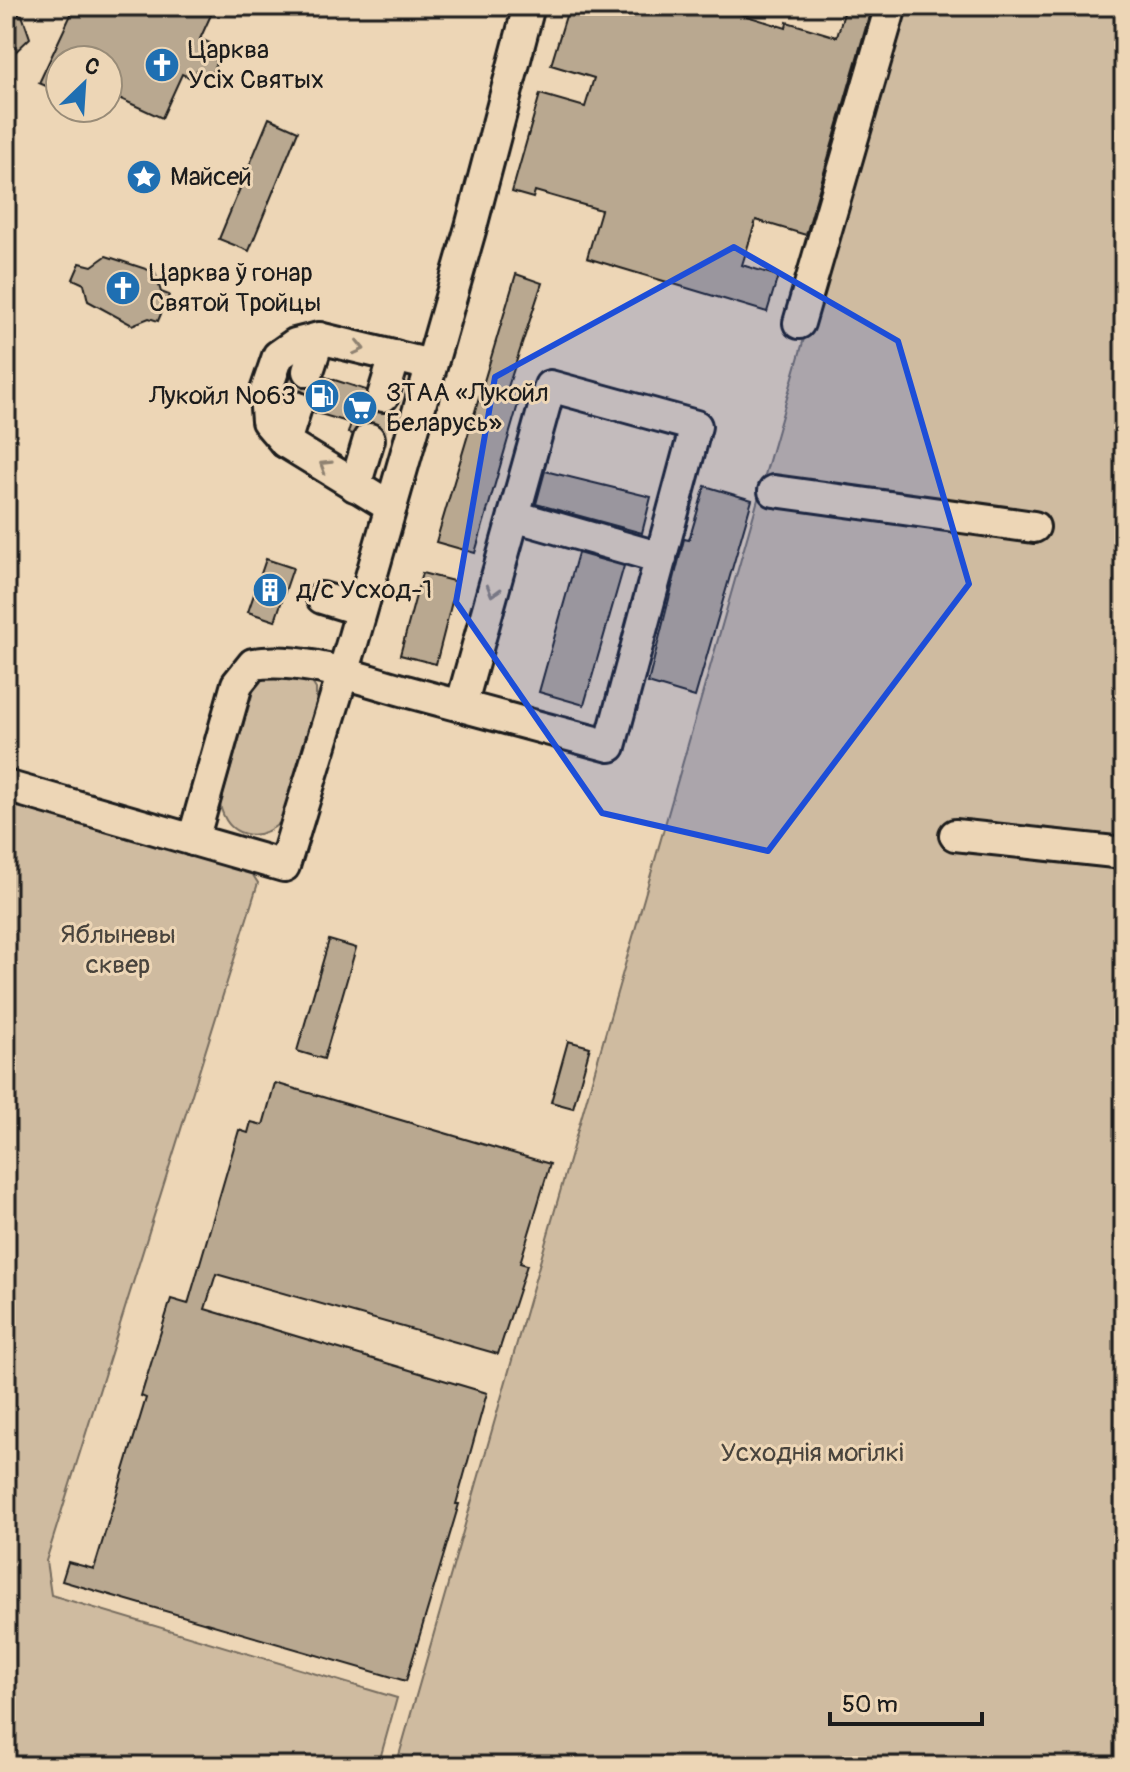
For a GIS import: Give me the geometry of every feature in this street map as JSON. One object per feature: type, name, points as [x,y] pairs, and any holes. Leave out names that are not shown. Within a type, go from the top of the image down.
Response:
[{"type":"street","points":[[6,786],[284,866],[391,507],[529,6]]},
{"type":"street","points":[[799,323],[891,6]]},
{"type":"street","points":[[391,507],[285,442],[267,421],[265,394],[278,356],[295,344],[319,338],[431,365]]},
{"type":"street","points":[[308,371],[319,338]]},
{"type":"street","points":[[383,396],[395,356]]},
{"type":"street","points":[[193,840],[237,684],[253,664],[275,660],[341,674],[610,746],[696,426],[550,386],[461,706]]},
{"type":"street","points":[[285,442],[296,407]]},
{"type":"street","points":[[355,486],[369,439]]},
{"type":"street","points":[[774,491],[1034,527]]},
{"type":"street","points":[[514,516],[661,558]]},
{"type":"street","points":[[322,598],[361,610]]},
{"type":"street","points":[[955,835],[1124,853]]},
{"type":"highlighted area","points":[[734,247],[898,341],[969,584],[768,851],[602,813],[456,602],[495,377]]},
{"type":"green space","name":"Усходнія могілкі","points":[[899,6],[1124,6],[1124,1766],[396,1766]]},
{"type":"green space","points":[[264,673],[310,679],[316,689],[316,703],[281,822],[272,829],[253,835],[244,834],[230,825],[220,805],[255,685]]},
{"type":"green space","name":"Яблыневы сквер","points":[[6,802],[249,869],[258,883],[46,1561],[51,1595],[397,1698],[378,1766],[6,1766]]},
{"type":"building","name":"Царква Усіх Святых","points":[[75,6],[215,6],[200,39],[210,43],[205,55],[218,61],[210,76],[197,70],[193,79],[182,74],[162,118],[124,100],[124,44],[57,44]]},
{"type":"building","points":[[569,6],[714,6],[786,28],[787,22],[837,37],[846,6],[872,6],[806,235],[756,220],[742,265],[778,276],[767,312],[587,258],[601,210],[535,191],[533,198],[512,192],[540,94],[585,107],[594,78],[551,65]]},
{"type":"building","points":[[6,13],[22,15],[30,38],[6,61]]},
{"type":"building","points":[[269,118],[298,131],[249,251],[219,239]]},
{"type":"building","name":"Царква ў гонар Святой Тройцы","points":[[106,256],[155,272],[161,292],[169,295],[158,321],[149,318],[132,325],[88,301],[84,284],[73,279],[80,263],[92,266]]},
{"type":"building","points":[[516,274],[542,283],[507,390],[521,394],[475,553],[436,542]]},
{"type":"building","name":"Лукойл №63","points":[[291,375],[303,388],[319,385],[325,377],[366,390],[370,409],[379,413],[391,412],[385,431],[375,422],[366,421],[352,434],[348,433],[351,423],[313,412],[309,394],[293,389],[284,394]]},
{"type":"building","points":[[545,471],[651,497],[642,533],[536,504]]},
{"type":"building","points":[[705,486],[752,500],[695,697],[648,683],[684,539],[689,540]]},
{"type":"building","points":[[578,553],[624,566],[584,705],[539,692]]},
{"type":"building","name":"д/с Усход-1","points":[[266,559],[293,568],[275,621],[248,612]]},
{"type":"building","points":[[422,573],[457,582],[436,664],[400,655]]},
{"type":"building","points":[[329,940],[356,948],[324,1059],[297,1051]]},
{"type":"building","points":[[568,1041],[590,1047],[573,1108],[551,1102]]},
{"type":"building","points":[[275,1083],[550,1164],[520,1263],[527,1265],[498,1354],[216,1274],[205,1309],[487,1393],[456,1504],[459,1504],[406,1681],[62,1581],[68,1562],[94,1569],[146,1398],[141,1396],[171,1299],[188,1304],[239,1130],[248,1133],[251,1122],[263,1125]]},
{"type":"tunnel","points":[[369,439],[383,396]]},
{"type":"place","name":"Царква Усіх Святых","points":[[162,65]]},
{"type":"place","name":"Майсей","points":[[144,177]]},
{"type":"place","name":"Царква ў гонар Святой Тройцы","points":[[123,288]]},
{"type":"place","name":"Лукойл №63","points":[[322,396]]},
{"type":"place","name":"ЗТАА «Лукойл Беларусь»","points":[[360,408]]},
{"type":"place","name":"д/с Усход-1","points":[[270,590]]}]
